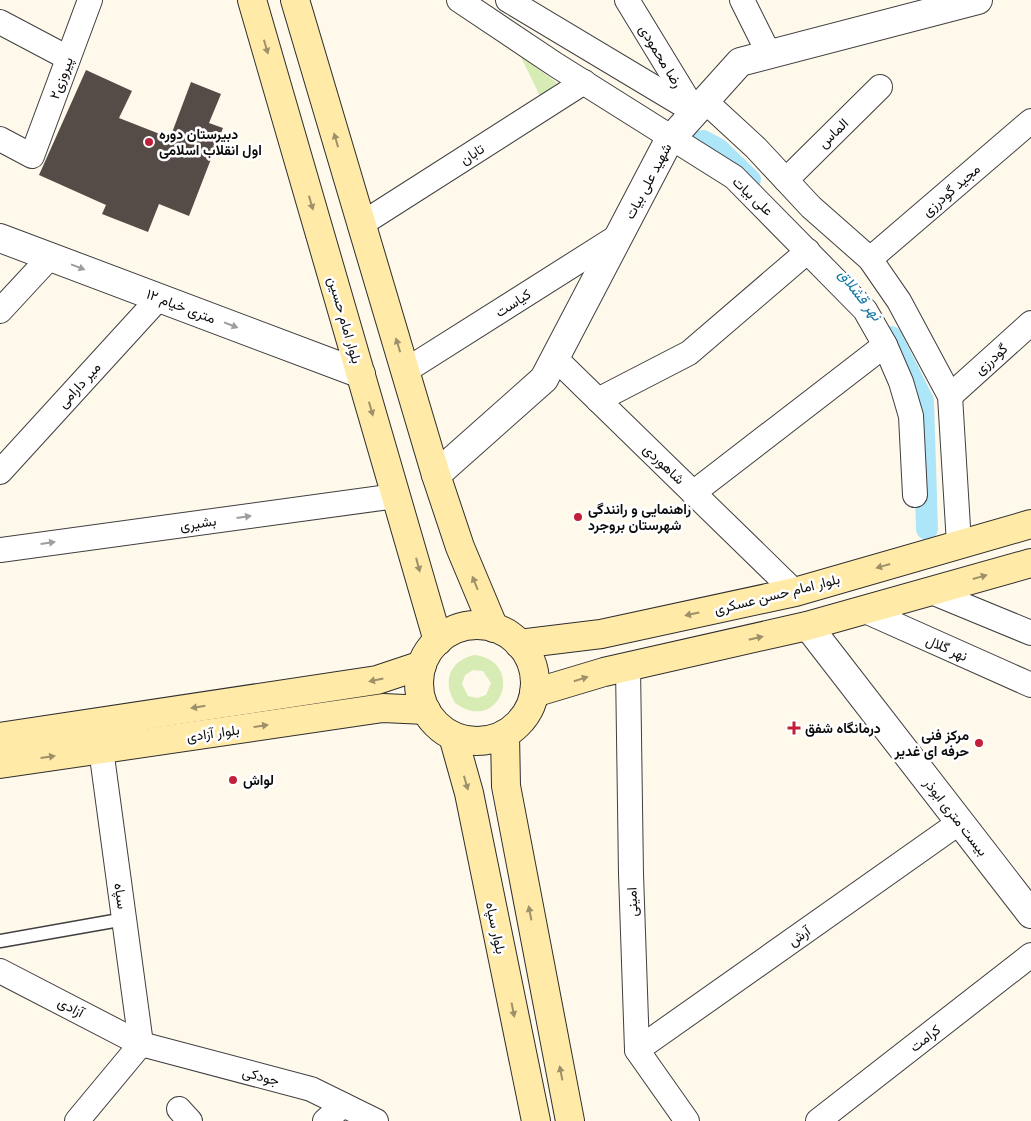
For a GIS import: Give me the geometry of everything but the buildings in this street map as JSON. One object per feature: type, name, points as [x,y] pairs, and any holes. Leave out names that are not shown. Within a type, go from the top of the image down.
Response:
[{"type":"main road","name":"بلوار امام حسین","points":[[252,0],[438,641]]},
{"type":"main road","points":[[295,0],[360,225],[436,475],[460,547],[494,628]]},
{"type":"main road","name":"بلوار امام حسن عسکری","points":[[519,644],[601,634],[795,592],[1031,524]]},
{"type":"main road","points":[[920,555],[929,591]]},
{"type":"main road","points":[[534,693],[604,672],[808,626],[1031,563]]},
{"type":"main road","points":[[464,627],[494,628],[507,634],[519,644],[531,661],[534,693],[524,717],[505,734],[484,741],[463,740],[453,736],[433,720],[426,710],[420,688],[422,665],[438,641],[464,627]]},
{"type":"main road","name":"بلوار آزادی","points":[[0,737],[378,680],[422,665]]},
{"type":"main road","name":"بلوار آزادی","points":[[0,764],[383,708],[426,710]]},
{"type":"main road","points":[[505,734],[506,786],[570,1121]]},
{"type":"main road","name":"بلوار سپاه","points":[[453,736],[469,793],[536,1121]]},
{"type":"main road","points":[[506,974],[540,966]]},
{"type":"street","name":"پیروزی۲","points":[[0,139],[32,156],[90,0]]},
{"type":"street","name":"علی بیات","points":[[459,0],[734,177],[865,310],[885,345],[901,382],[911,416],[915,494]]},
{"type":"street","points":[[508,0],[700,106],[756,148],[811,207],[870,259],[899,301],[950,396],[959,544]]},
{"type":"street","name":"رضا محمودی","points":[[627,0],[700,106]]},
{"type":"street","points":[[742,0],[769,54]]},
{"type":"street","name":"شهید علی بیات","points":[[436,475],[544,379],[673,137],[740,62],[978,0]]},
{"type":"street","points":[[0,22],[68,58]]},
{"type":"street","name":"تابان","points":[[360,225],[584,82]]},
{"type":"street","name":"الماس","points":[[786,180],[880,87]]},
{"type":"street","name":"مجید گودرزی","points":[[870,259],[1031,121]]},
{"type":"street","name":"کیاست","points":[[405,371],[620,234]]},
{"type":"street","name":"۱۲ متری خیام","points":[[0,238],[361,374]]},
{"type":"street","points":[[598,400],[689,353],[808,251]]},
{"type":"street","points":[[0,311],[50,256]]},
{"type":"street","name":"میر دارامی","points":[[0,472],[159,298]]},
{"type":"street","name":"گودرزی","points":[[950,396],[1031,323]]},
{"type":"street","points":[[693,493],[885,345]]},
{"type":"street","name":"شاهوردی","points":[[555,358],[795,592]]},
{"type":"street","name":"بشیری","points":[[0,550],[396,496]]},
{"type":"street","points":[[929,591],[1031,633]]},
{"type":"street","name":"نهر گلال","points":[[863,610],[1031,685]]},
{"type":"street","name":"بیست متری ابوذر","points":[[808,626],[1031,914]]},
{"type":"street","name":"امینی","points":[[628,667],[631,874],[637,1050]]},
{"type":"street","name":"سپاه","points":[[101,749],[141,1044]]},
{"type":"street","name":"آرش","points":[[637,1050],[960,822]]},
{"type":"street","name":"کرامت","points":[[818,1121],[1031,955]]},
{"type":"street","name":"آزادی","points":[[3,977],[141,1044]]},
{"type":"street","points":[[77,1121],[141,1044]]},
{"type":"street","name":"جودکی","points":[[141,1044],[311,1089],[376,1121]]},
{"type":"street","points":[[637,1050],[687,1121]]},
{"type":"street","points":[[325,1121],[342,1105]]},
{"type":"lane","points":[[0,941],[124,919]]},
{"type":"green space","points":[[520,55],[557,83],[540,96]]},
{"type":"green space","points":[[474,655],[490,660],[500,670],[503,682],[501,694],[495,704],[484,710],[471,711],[455,703],[451,695],[449,687],[450,673],[465,658]],"holes":[[[473,670],[483,671],[491,683],[486,695],[477,698],[468,696],[462,684],[465,675]]]},
{"type":"waterway","name":"نهر قشلاق","points":[[703,141],[718,149],[750,180]]},
{"type":"waterway","name":"نهر قشلاق","points":[[891,337],[923,401],[927,529]]},
{"type":"place","name":"دبیرستان دوره اول انقلاب اسلامی","points":[[149,142]]},
{"type":"place","name":"راهنمایی و رانندگی شهرستان بروجرد","points":[[578,517]]},
{"type":"place","name":"درمانگاه شفق","points":[[794,728]]},
{"type":"place","name":"مرکز فنی حرفه ای غدیر","points":[[979,743]]},
{"type":"place","name":"لواش","points":[[233,780]]}]
